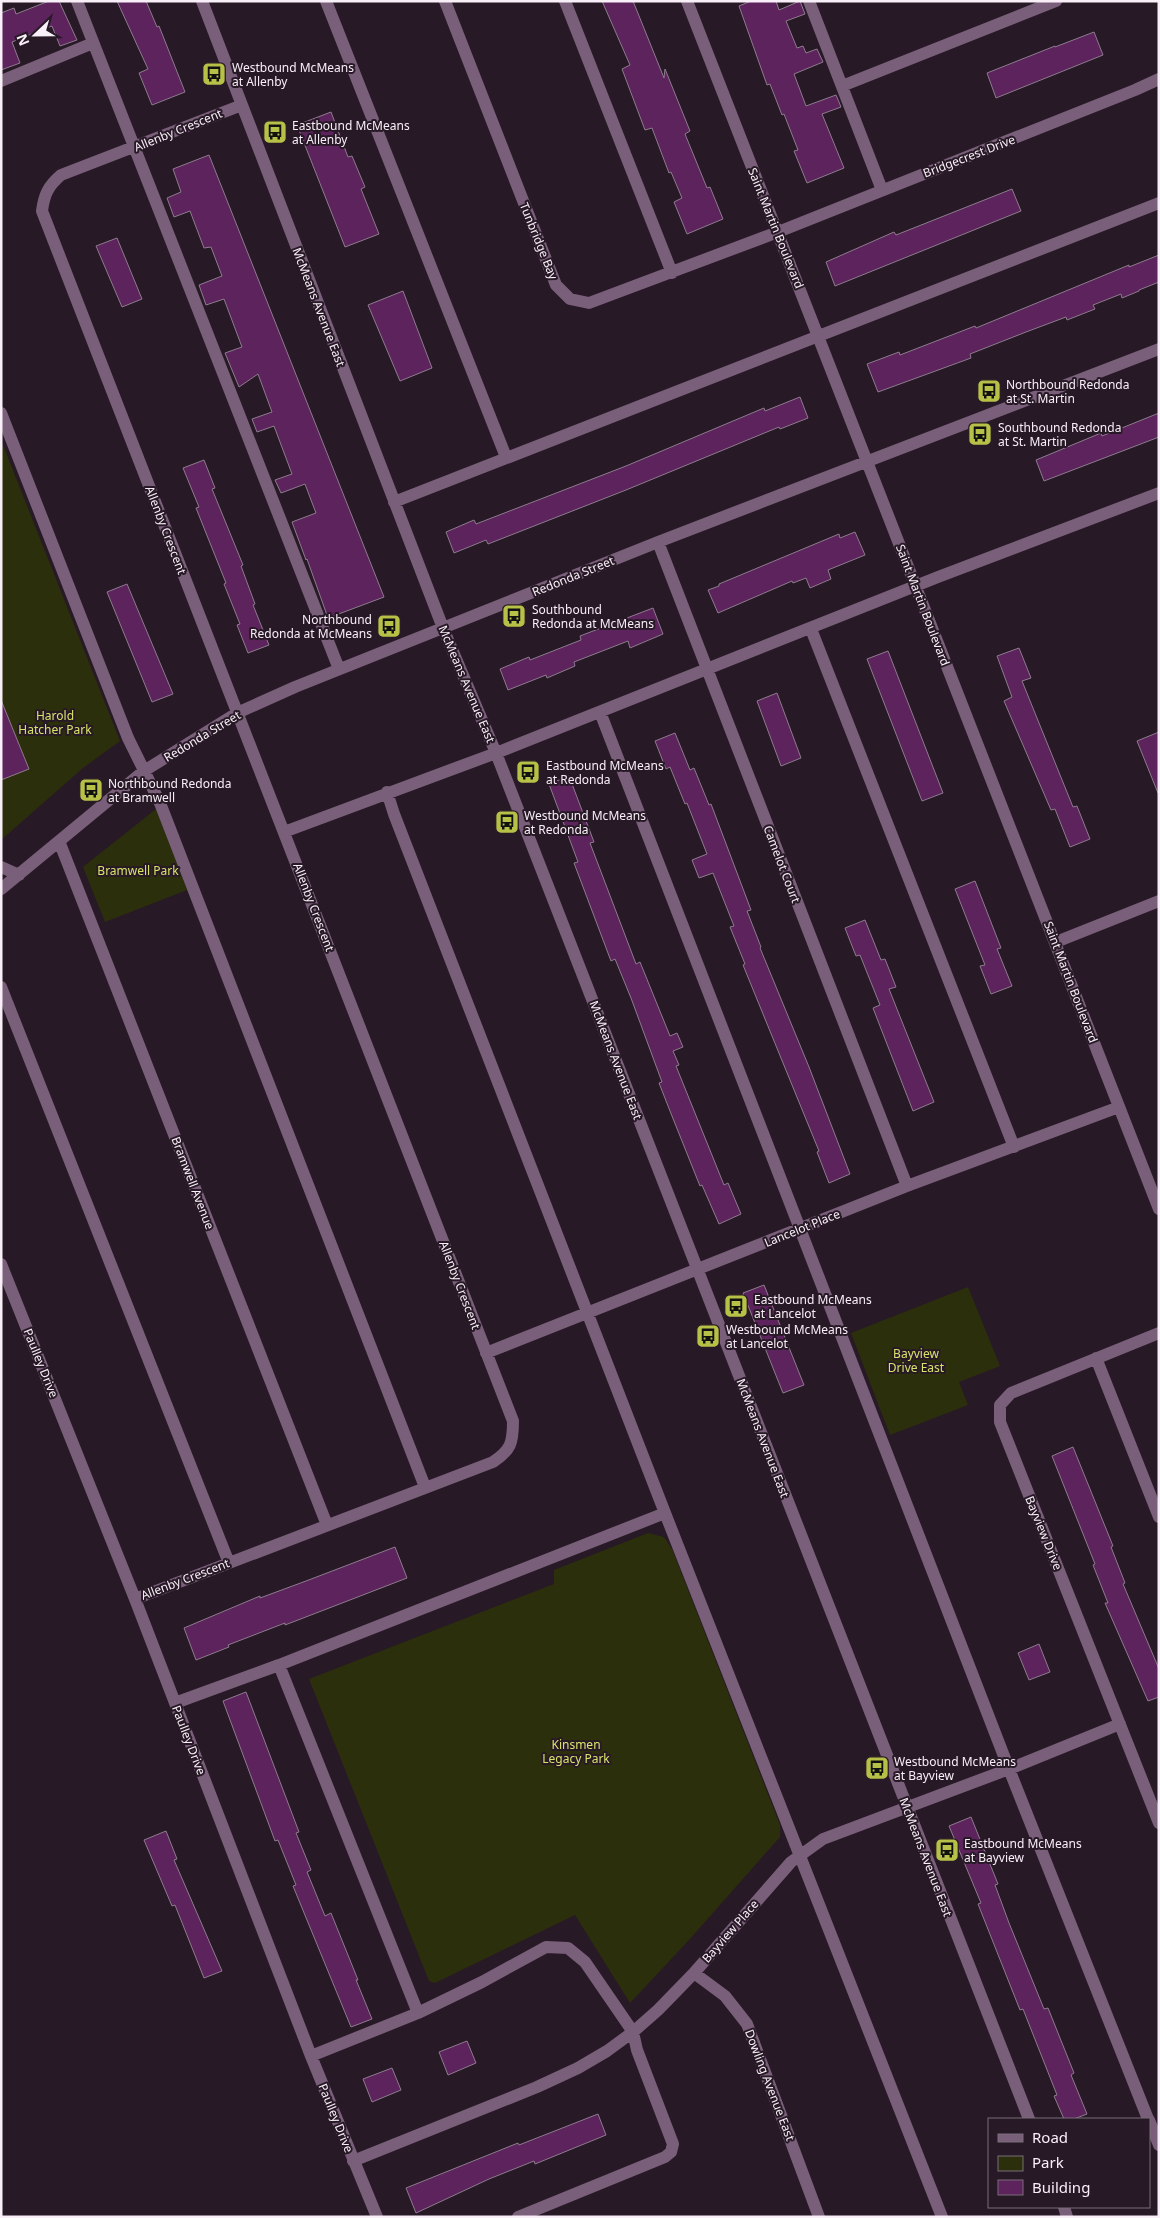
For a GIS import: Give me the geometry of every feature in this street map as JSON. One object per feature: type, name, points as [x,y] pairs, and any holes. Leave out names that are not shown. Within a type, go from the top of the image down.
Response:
[{"type":"street","points":[[77,1],[338,669]]},
{"type":"street","name":"McMeans Avenue East","points":[[202,1],[443,628],[496,753],[1029,2118]]},
{"type":"street","points":[[326,1],[506,457]]},
{"type":"street","name":"Tunbridge Bay","points":[[445,1],[556,285],[570,299],[588,303],[778,232]]},
{"type":"street","points":[[565,1],[672,273]]},
{"type":"street","name":"Saint Martin Boulevard","points":[[687,1],[1056,942],[1159,1210]]},
{"type":"street","points":[[809,1],[882,190]]},
{"type":"street","points":[[842,86],[1056,1]]},
{"type":"street","points":[[1,81],[93,43]]},
{"type":"street","name":"Bridgecrest Drive","points":[[778,232],[1154,83],[1159,79]]},
{"type":"street","name":"Allenby Crescent","points":[[135,1599],[493,1462],[506,1454],[513,1439],[513,1421],[42,211],[44,198],[50,184],[60,175],[242,105]]},
{"type":"street","points":[[394,502],[1159,203]]},
{"type":"street","name":"Redonda Street","points":[[1,890],[144,771],[238,713],[338,669],[658,542],[1159,349]]},
{"type":"street","points":[[1,413],[128,738],[160,803],[426,1487]]},
{"type":"street","points":[[284,832],[387,792],[496,753],[916,586],[1159,493]]},
{"type":"street","name":"Camelot Court","points":[[658,542],[907,1186]]},
{"type":"street","points":[[811,629],[1014,1147]]},
{"type":"street","points":[[600,712],[1009,1769],[1148,2118]]},
{"type":"street","points":[[387,792],[665,1513],[942,2217]]},
{"type":"street","name":"Bramwell Avenue","points":[[59,841],[327,1525]]},
{"type":"street","points":[[1,867],[19,875]]},
{"type":"street","points":[[1056,942],[1159,901]]},
{"type":"street","points":[[1,988],[229,1563]]},
{"type":"street","name":"Lancelot Place","points":[[486,1353],[907,1186],[1120,1107]]},
{"type":"street","name":"Paulley Drive","points":[[1,1264],[135,1599],[353,2161],[377,2217]]},
{"type":"street","name":"Bayview Drive","points":[[1159,1333],[1011,1392],[1000,1405],[1000,1422],[1159,1824]]},
{"type":"street","points":[[1096,1358],[1159,1517]]},
{"type":"street","points":[[175,1703],[279,1665],[665,1513]]},
{"type":"street","points":[[279,1665],[418,2013]]},
{"type":"street","name":"Bayview Place","points":[[353,2161],[537,2087],[578,2068],[633,2032],[658,2010],[694,1973],[780,1874],[799,1856],[823,1839],[1009,1769],[1120,1724]]},
{"type":"street","points":[[312,2056],[418,2013],[482,1982],[546,1947],[568,1948],[584,1962],[633,2032],[638,2050],[672,2136],[673,2144],[671,2152],[665,2157],[518,2217]]},
{"type":"street","name":"Dowling Avenue East","points":[[694,1973],[725,1996],[747,2024],[819,2217]]},
{"type":"street","points":[[1150,2122],[1159,2145]]},
{"type":"green space","name":"Harold Hatcher Park","points":[[1,440],[120,741],[83,768],[1,840]]},
{"type":"green space","name":"Bramwell Park","points":[[156,809],[187,890],[105,922],[83,867]]},
{"type":"green space","name":"Bayview Drive East","points":[[968,1287],[1000,1366],[959,1382],[968,1405],[890,1435],[851,1333]]},
{"type":"green space","name":"Kinsmen Legacy Park","points":[[648,1533],[664,1537],[672,1549],[780,1825],[780,1837],[689,1940],[630,2003],[575,1915],[435,1983],[429,1981],[309,1679],[554,1584],[554,1570]]},
{"type":"building","points":[[49,1],[59,1],[77,40],[60,46],[52,26],[12,42],[20,63],[1,70],[1,13],[14,8],[16,14]]},
{"type":"building","points":[[117,1],[146,1],[157,27],[159,26],[185,92],[152,105],[139,73],[148,69]]},
{"type":"building","points":[[602,1],[633,1],[664,78],[665,69],[690,131],[685,134],[707,188],[710,187],[723,219],[687,234],[674,202],[682,198],[671,172],[669,173],[652,128],[645,130],[622,69],[630,65]]},
{"type":"building","points":[[751,1],[776,1],[779,10],[800,1],[805,14],[786,21],[797,48],[803,46],[806,53],[817,49],[823,62],[794,74],[806,106],[836,95],[841,107],[822,114],[844,168],[807,183],[794,151],[798,150],[770,84],[767,85],[739,6]]},
{"type":"building","points":[[1094,32],[1103,55],[996,98],[987,73]]},
{"type":"building","points":[[331,112],[348,157],[352,156],[365,187],[361,189],[379,234],[345,247],[297,125]]},
{"type":"building","points":[[209,155],[384,597],[328,618],[292,522],[316,513],[305,484],[281,493],[275,480],[292,474],[274,426],[257,432],[252,419],[272,412],[258,374],[239,387],[225,353],[242,347],[224,299],[206,305],[199,285],[222,276],[211,247],[204,248],[190,211],[174,217],[167,198],[181,192],[173,169]]},
{"type":"building","points":[[1012,189],[1021,211],[835,286],[826,262],[894,232],[896,235]]},
{"type":"building","points":[[117,238],[142,299],[122,307],[96,246]]},
{"type":"building","points":[[1159,255],[1159,282],[1122,298],[1121,294],[1093,305],[1095,309],[1067,320],[1066,317],[1026,332],[970,354],[971,358],[878,392],[867,364],[899,352],[900,355],[975,326],[976,328],[1129,265],[1129,267]]},
{"type":"building","points":[[403,291],[432,368],[400,381],[368,305]]},
{"type":"building","points":[[800,397],[808,418],[780,429],[779,427],[488,544],[486,540],[454,553],[446,532],[474,520],[476,524],[626,466],[764,408],[765,411]]},
{"type":"building","points":[[1159,413],[1159,437],[1044,481],[1036,460],[1101,433],[1102,436]]},
{"type":"building","points":[[204,460],[215,488],[212,489],[243,565],[241,566],[255,604],[253,605],[269,645],[248,653],[237,625],[240,624],[224,584],[226,583],[196,508],[199,507],[183,468]]},
{"type":"building","points":[[855,532],[865,555],[828,570],[831,579],[810,588],[806,578],[793,583],[792,581],[718,613],[708,590],[839,534],[840,538]]},
{"type":"building","points":[[127,584],[173,694],[152,702],[107,592]]},
{"type":"building","points":[[653,608],[663,634],[630,648],[628,641],[574,662],[575,666],[547,678],[546,675],[508,690],[500,669],[529,657],[530,660],[581,640],[580,636]]},
{"type":"building","points":[[1019,648],[1031,678],[1022,681],[1073,807],[1077,806],[1090,839],[1070,847],[1055,809],[1051,810],[1004,701],[1012,697],[997,656]]},
{"type":"building","points":[[888,651],[943,793],[922,801],[867,659]]},
{"type":"building","points":[[777,693],[801,758],[781,766],[757,701]]},
{"type":"building","points":[[1,700],[29,769],[1,780]]},
{"type":"building","points":[[1159,732],[1159,793],[1158,793],[1137,741]]},
{"type":"building","points":[[675,733],[690,770],[694,768],[709,805],[711,804],[751,910],[747,911],[760,948],[850,1174],[829,1183],[817,1152],[819,1151],[743,965],[745,964],[730,927],[734,926],[713,873],[699,878],[692,860],[707,854],[687,803],[685,804],[670,767],[666,769],[655,741]]},
{"type":"building","points":[[569,776],[594,842],[590,843],[636,964],[640,962],[670,1036],[677,1033],[683,1047],[673,1051],[679,1065],[676,1066],[724,1185],[728,1183],[741,1214],[719,1224],[702,1185],[700,1186],[659,1083],[662,1082],[631,998],[615,959],[611,961],[574,863],[578,862],[549,784]]},
{"type":"building","points":[[975,881],[1001,948],[997,949],[1012,986],[991,994],[980,966],[985,965],[955,889]]},
{"type":"building","points":[[865,920],[881,960],[885,959],[896,987],[889,989],[934,1102],[913,1111],[873,1008],[880,1005],[860,955],[856,956],[845,928]]},
{"type":"building","points":[[764,1285],[804,1385],[783,1393],[743,1293]]},
{"type":"building","points":[[1073,1447],[1113,1546],[1111,1547],[1125,1583],[1123,1584],[1159,1669],[1159,1697],[1148,1701],[1105,1603],[1108,1603],[1093,1565],[1095,1564],[1052,1456]]},
{"type":"building","points":[[395,1547],[407,1578],[228,1645],[229,1647],[196,1660],[184,1628],[260,1596],[260,1598]]},
{"type":"building","points":[[1039,1644],[1050,1672],[1029,1680],[1018,1653]]},
{"type":"building","points":[[246,1692],[299,1832],[296,1833],[311,1870],[307,1872],[325,1916],[331,1913],[372,2019],[351,2027],[293,1886],[296,1885],[278,1840],[275,1841],[223,1701]]},
{"type":"building","points":[[971,1817],[998,1884],[995,1885],[1009,1923],[1044,2009],[1048,2008],[1074,2073],[1071,2075],[1087,2114],[1077,2118],[1064,2118],[1054,2096],[1057,2095],[1023,2009],[1020,2010],[978,1904],[981,1903],[949,1826]]},
{"type":"building","points":[[166,1831],[177,1859],[174,1860],[222,1971],[204,1978],[175,1905],[172,1906],[144,1840]]},
{"type":"building","points":[[467,2041],[476,2063],[448,2075],[439,2052]]},
{"type":"building","points":[[392,2068],[401,2090],[372,2102],[363,2079]]},
{"type":"building","points":[[598,2114],[606,2135],[535,2164],[534,2161],[489,2179],[416,2213],[406,2188],[518,2143],[519,2145]]},
{"type":"place","name":"Westbound McMeans at Allenby","points":[[214,74]]},
{"type":"place","name":"Eastbound McMeans at Allenby","points":[[275,132]]},
{"type":"place","name":"Northbound Redonda at St. Martin","points":[[989,391]]},
{"type":"place","name":"Southbound Redonda at St. Martin","points":[[980,434]]},
{"type":"place","name":"Southbound Redonda at McMeans","points":[[514,616]]},
{"type":"place","name":"Northbound Redonda at McMeans","points":[[389,626]]},
{"type":"place","name":"Eastbound McMeans at Redonda","points":[[528,772]]},
{"type":"place","name":"Northbound Redonda at Bramwell","points":[[91,790]]},
{"type":"place","name":"Westbound McMeans at Redonda","points":[[507,822]]},
{"type":"place","name":"Eastbound McMeans at Lancelot","points":[[736,1306]]},
{"type":"place","name":"Westbound McMeans at Lancelot","points":[[708,1336]]},
{"type":"place","name":"Westbound McMeans at Bayview","points":[[877,1768]]},
{"type":"place","name":"Eastbound McMeans at Bayview","points":[[947,1850]]}]
